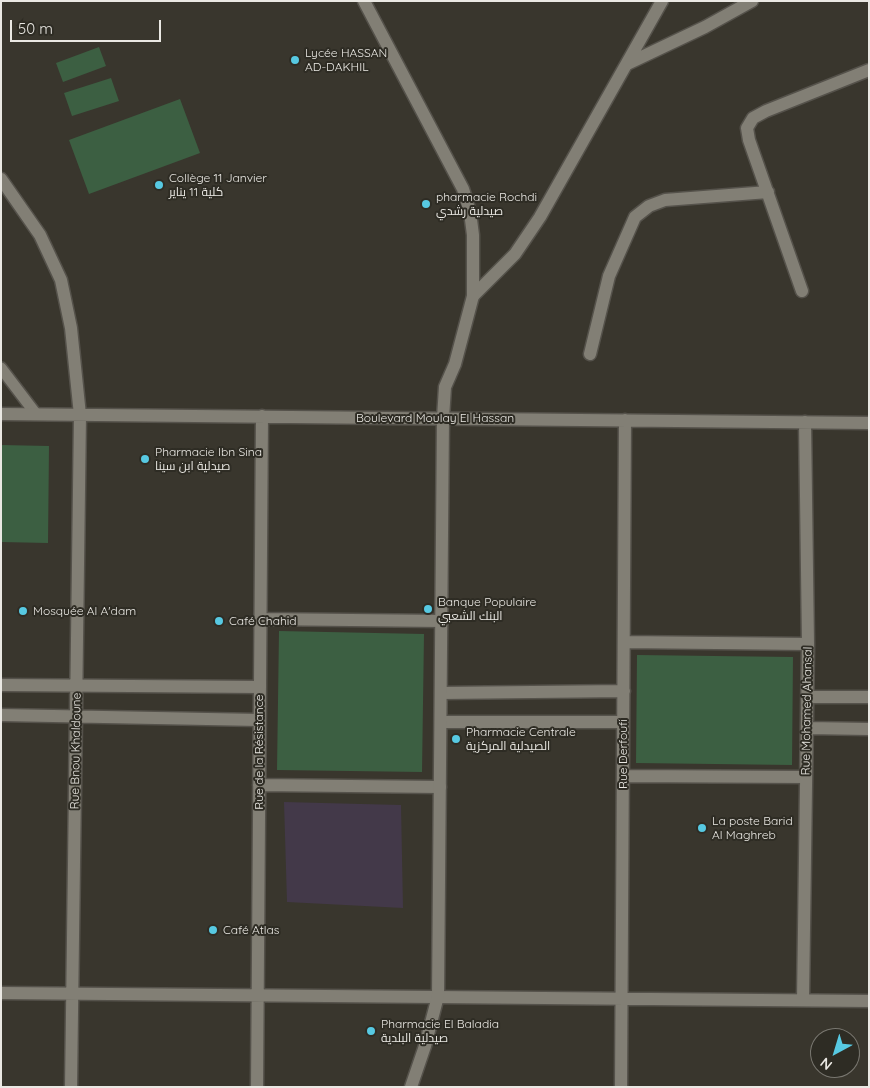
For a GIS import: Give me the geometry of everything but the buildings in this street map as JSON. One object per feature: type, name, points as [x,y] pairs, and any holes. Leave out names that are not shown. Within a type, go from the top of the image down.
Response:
[{"type":"street","points":[[364,1],[463,189],[470,212],[473,235],[473,296],[455,364],[445,387],[443,418],[438,996],[426,1046],[411,1087]]},
{"type":"street","points":[[473,296],[515,254],[535,224],[662,1]]},
{"type":"street","points":[[627,64],[705,27],[752,1]]},
{"type":"street","points":[[802,291],[749,140],[747,128],[753,118],[869,70]]},
{"type":"street","name":"Rue Bnou Khaldoune","points":[[1,179],[40,235],[60,280],[71,328],[80,415],[71,1087]]},
{"type":"street","points":[[590,354],[609,276],[635,217],[649,206],[665,200],[768,192]]},
{"type":"street","name":"Boulevard Moulay El Hassan","points":[[1,414],[869,423]]},
{"type":"street","name":"Rue de la Résistance","points":[[257,1087],[262,416]]},
{"type":"street","name":"Rue Derfoufi","points":[[621,1087],[625,420]]},
{"type":"street","name":"Rue Mohamed Ahansal","points":[[803,1000],[808,696],[805,422]]},
{"type":"street","points":[[260,619],[442,621]]},
{"type":"street","points":[[624,642],[808,644]]},
{"type":"street","points":[[1,685],[260,687]]},
{"type":"street","points":[[441,693],[624,691]]},
{"type":"street","points":[[808,696],[869,697]]},
{"type":"street","points":[[1,715],[259,720]]},
{"type":"street","points":[[441,722],[623,722]]},
{"type":"street","points":[[807,728],[869,729]]},
{"type":"street","points":[[623,776],[806,777]]},
{"type":"street","points":[[259,785],[440,787]]},
{"type":"street","points":[[1,993],[869,1001]]},
{"type":"lane","points":[[1,368],[36,414]]},
{"type":"shaded area","points":[[284,802],[401,805],[403,908],[287,902]]},
{"type":"green space","points":[[99,47],[106,66],[63,82],[56,63]]},
{"type":"green space","points":[[111,78],[119,101],[72,116],[64,93]]},
{"type":"green space","points":[[180,99],[200,153],[89,194],[69,140]]},
{"type":"green space","points":[[1,445],[49,446],[48,543],[1,542]]},
{"type":"green space","points":[[279,631],[424,634],[422,772],[277,770]]},
{"type":"green space","points":[[637,655],[793,657],[792,765],[636,763]]},
{"type":"place","name":"Lycée HASSAN AD-DAKHIL","points":[[295,60]]},
{"type":"place","name":"Collège 11 Janvier كلية 11 يناير","points":[[159,185]]},
{"type":"place","name":"pharmacie Rochdi صيدلية رشدي","points":[[426,204]]},
{"type":"place","name":"Pharmacie Ibn Sina صيدلية ابن سينا","points":[[145,459]]},
{"type":"place","name":"Banque Populaire البنك الشعبي","points":[[428,609]]},
{"type":"place","name":"Mosquée Al A'dam","points":[[23,611]]},
{"type":"place","name":"Café Chahid","points":[[219,621]]},
{"type":"place","name":"Pharmacie Centrale الصيدلية المركزية","points":[[456,739]]},
{"type":"place","name":"La poste Barid Al Maghreb","points":[[702,828]]},
{"type":"place","name":"Café Atlas","points":[[213,930]]},
{"type":"place","name":"Pharmacie El Baladia صيدلية البلدية","points":[[371,1031]]}]
